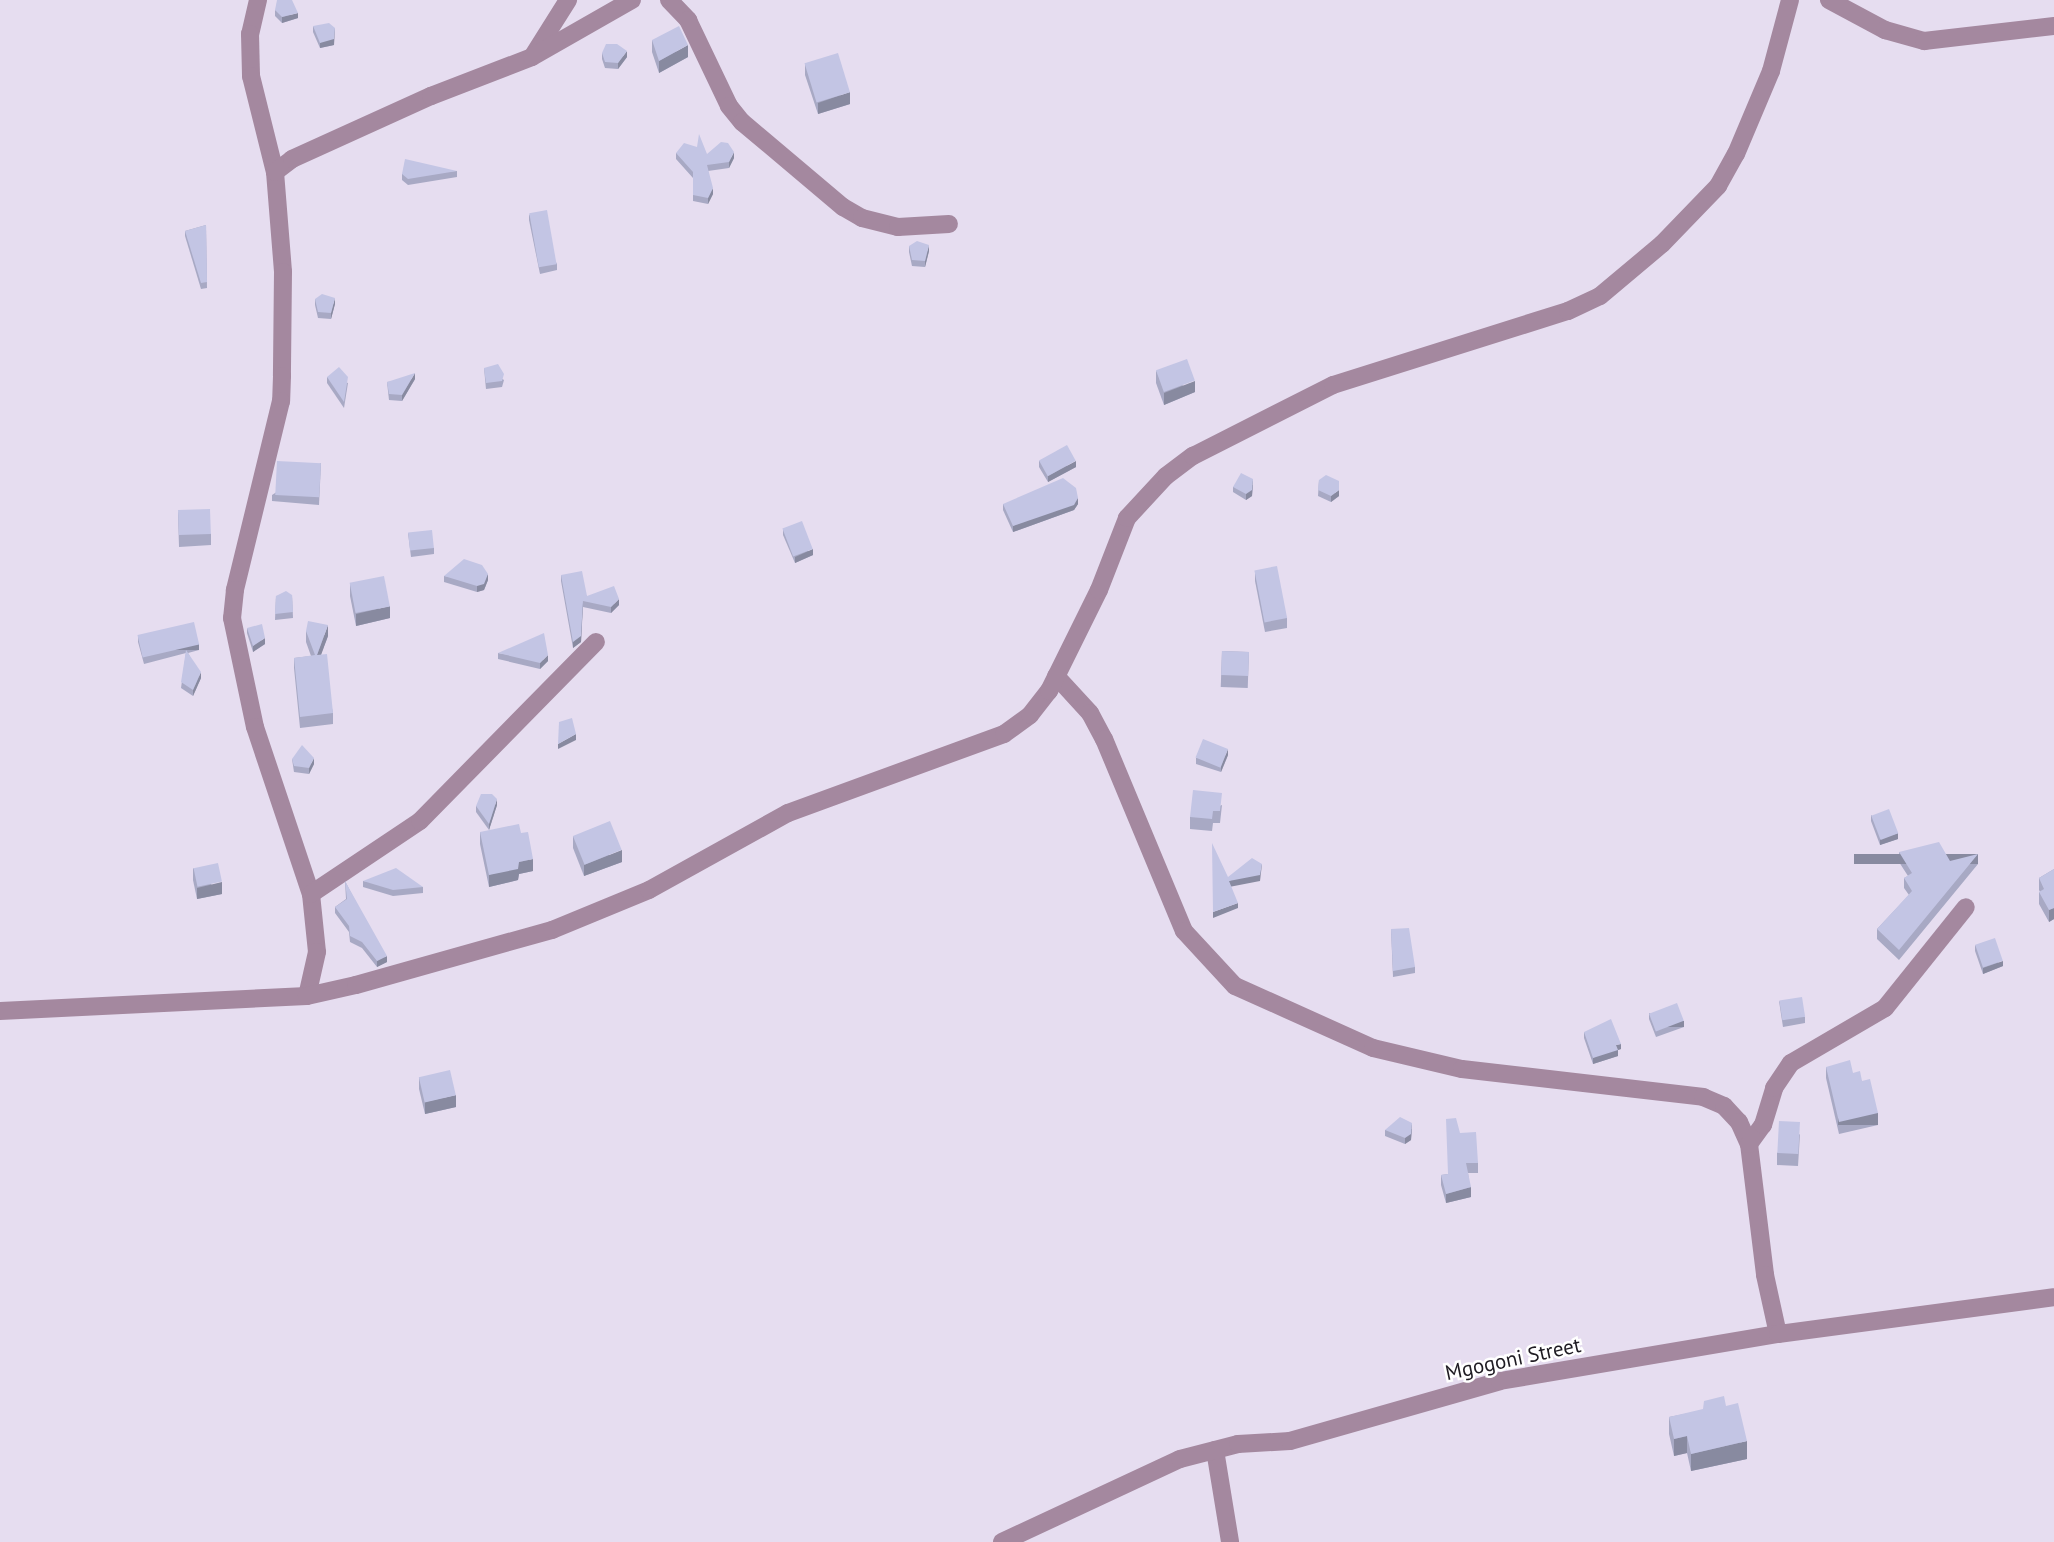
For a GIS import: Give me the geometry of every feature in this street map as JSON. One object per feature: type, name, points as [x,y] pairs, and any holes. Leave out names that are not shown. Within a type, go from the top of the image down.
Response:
[{"type":"street","points":[[258,0],[250,34],[251,76],[275,172],[283,272],[281,401],[235,590],[232,618],[255,727],[312,894],[317,952],[307,996]]},
{"type":"street","points":[[532,57],[568,0]]},
{"type":"street","points":[[275,172],[292,159],[431,96],[532,57],[632,0]]},
{"type":"street","points":[[669,0],[688,20],[729,106],[742,122],[843,207],[862,218],[898,227],[949,224]]},
{"type":"street","points":[[0,1011],[307,996],[552,930],[649,890],[788,813],[1004,734],[1030,715],[1056,676],[1099,590],[1126,518],[1146,493],[1184,462],[1333,385],[1568,311],[1600,296],[1662,244],[1718,186],[1736,154],[1772,71],[1790,0]]},
{"type":"street","points":[[1829,0],[1885,30],[1924,41],[2054,26]]},
{"type":"street","points":[[312,894],[420,821],[596,642]]},
{"type":"street","points":[[1056,676],[1090,713],[1104,739],[1184,932],[1236,986],[1311,1024],[1373,1048],[1462,1069],[1703,1097],[1724,1106],[1749,1144],[1778,1334]]},
{"type":"street","points":[[1749,1144],[1763,1125],[1774,1088],[1791,1063],[1885,1008],[1966,907]]},
{"type":"street","name":"Mgogoni Street","points":[[1002,1542],[1180,1459],[1215,1450],[1290,1441],[1500,1381],[1778,1334],[2054,1297]]},
{"type":"street","points":[[1215,1450],[1230,1542]]},
{"type":"building","points":[[277,0],[292,0],[298,13],[282,17],[275,10]]},
{"type":"building","points":[[329,23],[335,28],[334,39],[320,43],[313,26]]},
{"type":"building","points":[[679,26],[688,45],[659,61],[652,40]]},
{"type":"building","points":[[606,44],[617,44],[627,51],[618,63],[605,62],[602,53]]},
{"type":"building","points":[[838,53],[850,92],[817,102],[805,63]]},
{"type":"building","points":[[699,134],[707,154],[721,142],[728,143],[734,152],[729,162],[707,165],[713,188],[708,198],[693,195],[693,172],[676,153],[684,143],[697,147]]},
{"type":"building","points":[[405,159],[457,171],[408,179],[402,174]]},
{"type":"building","points":[[547,210],[557,264],[539,267],[529,213]]},
{"type":"building","points":[[206,225],[207,282],[201,283],[185,231]]},
{"type":"building","points":[[917,241],[929,245],[925,261],[912,260],[909,246]]},
{"type":"building","points":[[322,294],[335,298],[331,313],[318,312],[315,299]]},
{"type":"building","points":[[1187,359],[1195,381],[1164,392],[1156,370]]},
{"type":"building","points":[[498,364],[504,374],[502,381],[486,383],[484,368]]},
{"type":"building","points":[[339,367],[348,377],[344,402],[327,377]]},
{"type":"building","points":[[415,373],[402,395],[389,394],[387,382]]},
{"type":"building","points":[[1067,445],[1076,461],[1048,476],[1039,461]]},
{"type":"building","points":[[277,461],[321,463],[319,497],[275,495]]},
{"type":"building","points":[[1241,473],[1253,479],[1252,490],[1246,494],[1233,487]]},
{"type":"building","points":[[1326,475],[1339,481],[1339,490],[1331,496],[1318,490],[1319,480]]},
{"type":"building","points":[[1063,478],[1076,488],[1078,498],[1074,505],[1013,526],[1003,504]]},
{"type":"building","points":[[210,509],[211,534],[179,535],[178,510]]},
{"type":"building","points":[[802,521],[813,549],[793,557],[782,529]]},
{"type":"building","points":[[432,530],[434,548],[410,550],[408,533]]},
{"type":"building","points":[[464,559],[482,565],[488,574],[484,584],[477,586],[444,576]]},
{"type":"building","points":[[1277,566],[1287,618],[1265,622],[1254,570]]},
{"type":"building","points":[[582,571],[587,596],[614,586],[619,599],[611,607],[583,601],[581,636],[573,642],[561,575]]},
{"type":"building","points":[[384,576],[390,606],[356,613],[350,583]]},
{"type":"building","points":[[286,591],[292,595],[293,612],[275,614],[276,596]]},
{"type":"building","points":[[308,621],[328,625],[317,655],[327,654],[333,713],[300,717],[294,658],[315,655],[306,631]]},
{"type":"building","points":[[194,622],[199,644],[143,657],[137,635]]},
{"type":"building","points":[[262,624],[265,638],[253,646],[247,628]]},
{"type":"building","points":[[544,633],[548,655],[540,663],[498,653]]},
{"type":"building","points":[[186,650],[201,672],[193,690],[181,682]]},
{"type":"building","points":[[1222,651],[1249,652],[1248,676],[1221,675]]},
{"type":"building","points":[[572,718],[576,734],[558,744],[559,722]]},
{"type":"building","points":[[1203,739],[1228,749],[1221,768],[1196,758]]},
{"type":"building","points":[[302,745],[314,758],[309,768],[294,766],[292,759]]},
{"type":"building","points":[[1193,790],[1222,793],[1220,811],[1213,811],[1212,819],[1190,817]]},
{"type":"building","points":[[481,794],[492,794],[497,799],[489,824],[476,806]]},
{"type":"building","points":[[1889,809],[1898,833],[1881,840],[1871,816]]},
{"type":"building","points":[[610,821],[622,850],[585,865],[573,836]]},
{"type":"building","points":[[519,824],[521,833],[528,832],[533,859],[519,862],[518,869],[489,875],[480,832]]},
{"type":"building","points":[[1939,842],[1950,861],[1978,854],[1899,950],[1877,929],[1912,891],[1904,878],[1912,873],[1899,852]]},
{"type":"building","points":[[1212,843],[1228,877],[1252,858],[1262,864],[1260,875],[1229,881],[1238,903],[1213,912]]},
{"type":"building","points":[[218,863],[222,882],[197,887],[194,868]]},
{"type":"building","points":[[396,868],[423,887],[393,890],[363,881]]},
{"type":"building","points":[[2054,869],[2054,908],[2049,910],[2039,892],[2044,889],[2039,878]]},
{"type":"building","points":[[345,881],[387,956],[377,961],[362,942],[350,936],[349,926],[335,907],[347,899]]},
{"type":"building","points":[[1409,928],[1415,967],[1393,971],[1391,929]]},
{"type":"building","points":[[1995,938],[2003,961],[1983,968],[1975,945]]},
{"type":"building","points":[[1802,997],[1805,1017],[1782,1020],[1779,1001]]},
{"type":"building","points":[[1677,1003],[1684,1021],[1656,1031],[1649,1014]]},
{"type":"building","points":[[1611,1019],[1621,1044],[1616,1045],[1618,1050],[1593,1058],[1584,1032]]},
{"type":"building","points":[[1850,1060],[1853,1073],[1860,1071],[1862,1081],[1870,1079],[1878,1113],[1839,1122],[1826,1067]]},
{"type":"building","points":[[450,1070],[456,1095],[425,1103],[419,1077]]},
{"type":"building","points":[[1400,1117],[1412,1123],[1411,1134],[1405,1138],[1385,1130]]},
{"type":"building","points":[[1456,1118],[1460,1133],[1476,1132],[1478,1163],[1466,1163],[1471,1187],[1446,1194],[1441,1175],[1448,1174],[1446,1119]]},
{"type":"building","points":[[1779,1121],[1800,1122],[1798,1154],[1777,1153]]},
{"type":"building","points":[[1724,1396],[1726,1406],[1738,1403],[1747,1441],[1691,1454],[1687,1436],[1674,1439],[1669,1417],[1703,1409],[1704,1401]]}]
